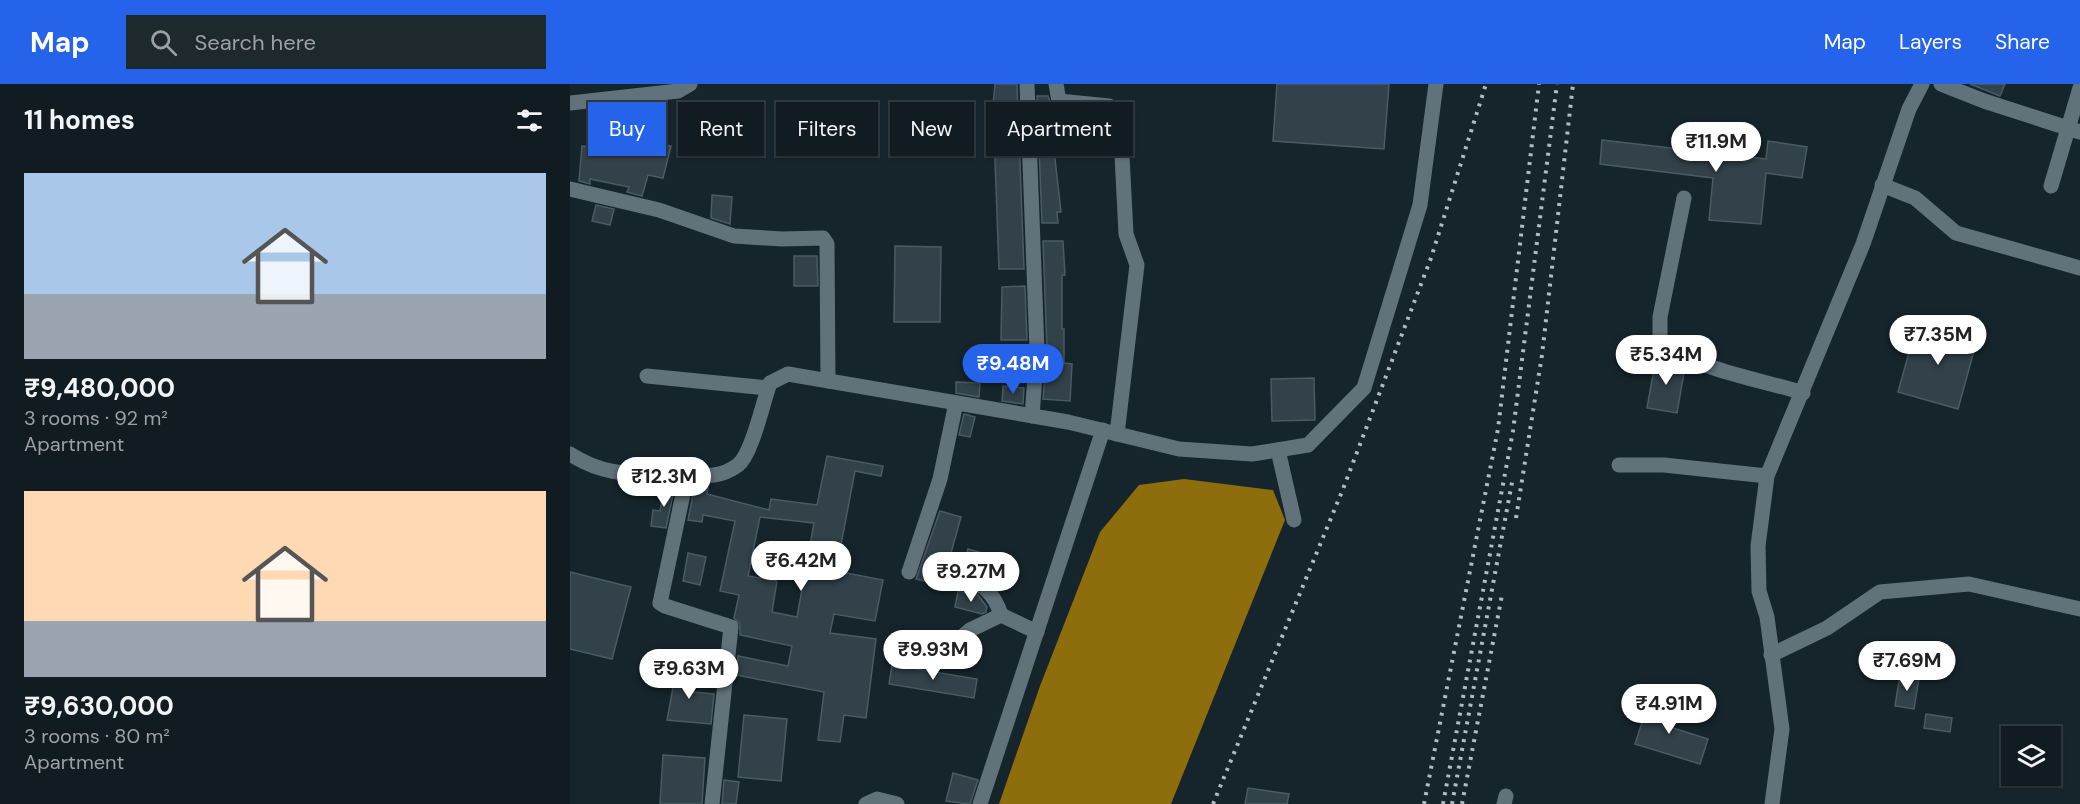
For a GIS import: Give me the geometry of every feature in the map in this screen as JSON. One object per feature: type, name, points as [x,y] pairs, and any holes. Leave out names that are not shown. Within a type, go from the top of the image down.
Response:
[{"type":"street","points":[[570,103],[678,91],[690,84]]},
{"type":"street","points":[[1027,84],[1037,351],[1032,416]]},
{"type":"street","points":[[980,804],[1036,632],[1110,432],[1137,265],[1126,234],[1120,116],[1109,106],[1059,101],[1056,84]]},
{"type":"street","points":[[570,454],[587,465],[624,475],[715,477],[740,464],[750,443],[770,383],[789,374],[1032,416],[1179,449],[1252,454],[1308,445],[1364,388],[1420,205],[1436,84]]},
{"type":"street","points":[[1772,804],[1782,729],[1767,618],[1759,591],[1758,546],[1767,476],[1863,244],[1909,109],[1922,84]]},
{"type":"street","points":[[1941,84],[2074,131]]},
{"type":"street","points":[[2051,186],[2074,131],[2080,88]]},
{"type":"street","points":[[1882,185],[1915,198],[1956,233],[2080,268]]},
{"type":"street","points":[[570,189],[649,207],[734,236],[782,239],[823,238],[826,244],[828,381]]},
{"type":"street","points":[[1684,198],[1660,316],[1660,340],[1675,352],[1704,363],[1803,393]]},
{"type":"street","points":[[647,376],[768,388]]},
{"type":"street","points":[[909,572],[940,479],[956,403]]},
{"type":"street","points":[[1278,450],[1294,520]]},
{"type":"street","points":[[1619,465],[1664,465],[1767,476]]},
{"type":"street","points":[[687,475],[660,603],[731,625],[712,804]]},
{"type":"street","points":[[954,570],[985,588],[997,600],[1001,615],[1036,632]]},
{"type":"street","points":[[1771,655],[1827,628],[1880,592],[1969,584],[2080,609]]},
{"type":"street","points":[[936,659],[970,630],[1001,615]]},
{"type":"street","points":[[866,804],[877,799],[897,804]]},
{"type":"shaded area","points":[[1184,479],[1273,490],[1285,520],[1171,804],[999,804],[1040,686],[1100,532],[1139,485]]},
{"type":"building","points":[[995,84],[1017,84],[1018,102],[993,102]]},
{"type":"building","points":[[1277,84],[1389,84],[1384,149],[1273,141]]},
{"type":"building","points":[[1970,84],[2005,84],[2000,96]]},
{"type":"building","points":[[1037,96],[1048,96],[1050,102],[1037,102]]},
{"type":"building","points":[[1602,140],[1766,159],[1768,141],[1807,147],[1802,178],[1766,173],[1761,224],[1709,220],[1713,178],[1600,164]]},
{"type":"building","points":[[666,145],[671,146],[663,178],[648,175],[642,196],[627,192],[629,187],[590,179],[590,184],[579,181],[582,146],[588,147],[588,156],[666,156]]},
{"type":"building","points":[[995,156],[1020,156],[1024,269],[999,269]]},
{"type":"building","points":[[1039,156],[1055,156],[1061,212],[1057,212],[1058,223],[1042,223]]},
{"type":"building","points":[[712,195],[732,197],[730,224],[711,218]]},
{"type":"building","points":[[596,205],[614,209],[610,225],[592,221]]},
{"type":"building","points":[[1043,241],[1063,241],[1065,275],[1062,275],[1062,329],[1064,329],[1064,363],[1072,364],[1070,401],[1043,399],[1047,350]]},
{"type":"building","points":[[895,246],[941,247],[940,322],[894,322]]},
{"type":"building","points":[[794,256],[817,256],[818,286],[794,286]]},
{"type":"building","points":[[1025,286],[1027,340],[1001,340],[1002,287]]},
{"type":"building","points":[[1917,324],[1977,340],[1958,409],[1898,392]]},
{"type":"building","points":[[1656,357],[1673,360],[1685,367],[1677,413],[1647,408]]},
{"type":"building","points":[[1314,378],[1315,420],[1272,421],[1271,379]]},
{"type":"building","points":[[956,382],[980,383],[979,397],[956,393]]},
{"type":"building","points":[[1003,386],[1024,388],[1023,404],[1002,401]]},
{"type":"building","points":[[964,414],[975,417],[970,437],[959,435]]},
{"type":"building","points":[[827,456],[883,466],[881,476],[855,471],[836,571],[883,580],[875,621],[834,614],[830,633],[876,639],[866,718],[844,715],[840,742],[818,740],[824,692],[736,675],[738,656],[788,666],[792,646],[740,635],[740,624],[734,618],[739,595],[720,591],[735,521],[703,515],[702,522],[688,520],[695,485],[708,488],[707,494],[769,510],[771,499],[817,505]],"holes":[[[760,517],[814,523],[797,617],[772,612],[777,581],[748,576]]]},
{"type":"building","points":[[665,484],[675,485],[666,528],[651,526],[653,510],[660,511]]},
{"type":"building","points":[[940,511],[961,517],[942,585],[916,579]]},
{"type":"building","points":[[968,549],[1004,559],[999,575],[964,564]]},
{"type":"building","points":[[688,553],[706,557],[700,585],[683,581]]},
{"type":"building","points":[[570,572],[631,587],[612,659],[570,649]]},
{"type":"building","points":[[958,591],[978,595],[987,607],[986,612],[982,614],[955,607]]},
{"type":"building","points":[[678,660],[692,664],[684,691],[714,694],[711,724],[667,720]]},
{"type":"building","points":[[892,665],[977,679],[974,698],[889,684]]},
{"type":"building","points":[[1900,675],[1919,678],[1914,709],[1895,706]]},
{"type":"building","points":[[1649,701],[1678,711],[1673,728],[1708,739],[1700,764],[1635,744]]},
{"type":"building","points":[[1926,714],[1952,718],[1950,732],[1924,728]]},
{"type":"building","points":[[744,715],[787,719],[781,781],[738,777]]},
{"type":"building","points":[[663,755],[705,758],[702,804],[660,804]]},
{"type":"building","points":[[953,773],[978,780],[970,804],[946,801]]},
{"type":"building","points":[[724,780],[739,782],[736,804],[722,804]]},
{"type":"building","points":[[1248,788],[1289,794],[1287,804],[1245,804]]},
{"type":"railway","points":[[1213,804],[1343,489],[1431,258],[1486,84]]},
{"type":"railway","points":[[1424,804],[1498,429],[1539,84]]},
{"type":"railway","points":[[1443,804],[1513,431],[1557,84]]},
{"type":"railway","points":[[1516,518],[1542,355],[1573,84]]},
{"type":"railway","points":[[1452,804],[1513,477]]},
{"type":"railway","points":[[1462,804],[1502,595]]}]
